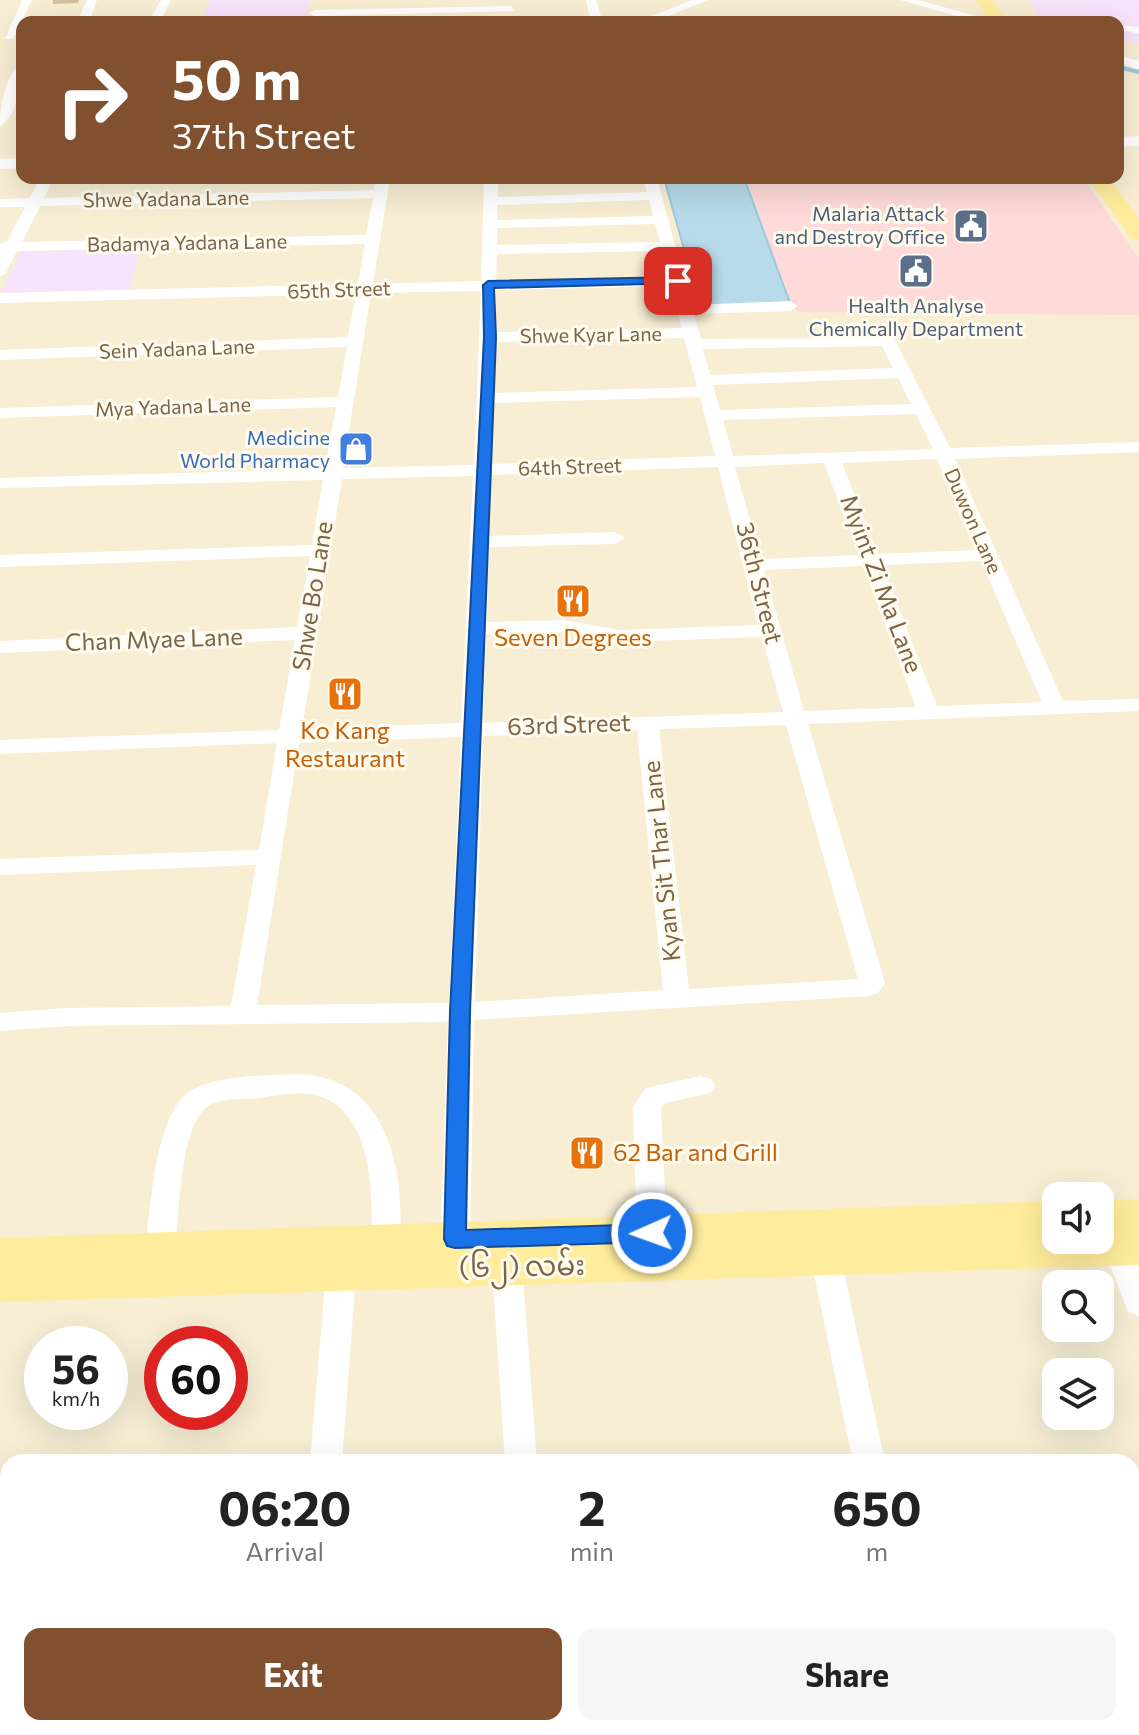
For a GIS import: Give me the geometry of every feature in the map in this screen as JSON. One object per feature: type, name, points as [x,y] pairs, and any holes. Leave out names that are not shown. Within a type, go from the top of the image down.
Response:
[{"type":"main road","points":[[969,0],[982,16]]},
{"type":"main road","points":[[1104,184],[1136,219]]},
{"type":"main road","points":[[1122,184],[1136,219]]},
{"type":"main road","name":"(၆၂) လမ်း","points":[[506,1252],[652,1233],[822,1243],[1042,1220]]},
{"type":"main road","name":"(၆၂) လမ်း","points":[[0,1283],[363,1257],[1121,1230]]},
{"type":"main road","name":"(၆၂) လမ်း","points":[[0,1256],[160,1250],[363,1257]]},
{"type":"street","points":[[659,16],[704,0]]},
{"type":"street","points":[[905,0],[967,16]]},
{"type":"street","points":[[315,12],[510,4]]},
{"type":"street","points":[[644,8],[662,15]]},
{"type":"street","points":[[0,122],[15,102],[6,86],[16,67]]},
{"type":"street","points":[[0,271],[7,247],[44,184]]},
{"type":"street","name":"Shwe Yadana Lane","points":[[0,203],[382,186]]},
{"type":"street","name":"Shwe Bo Lane","points":[[243,1013],[382,186]]},
{"type":"street","points":[[454,1253],[460,1012],[490,337],[491,189],[653,187]]},
{"type":"street","name":"36th Street","points":[[653,187],[770,631],[872,983],[869,987],[677,1000]]},
{"type":"street","points":[[490,224],[662,220]]},
{"type":"street","name":"Badamya Yadana Lane","points":[[7,247],[373,239]]},
{"type":"street","points":[[490,250],[669,246]]},
{"type":"street","name":"65th Street","points":[[0,298],[678,281]]},
{"type":"street","points":[[686,310],[790,306]]},
{"type":"street","name":"Shwe Kyar Lane","points":[[490,337],[885,340]]},
{"type":"street","name":"Duwon Lane","points":[[885,340],[944,454],[1055,707]]},
{"type":"street","name":"Sein Yadana Lane","points":[[0,355],[355,342]]},
{"type":"street","points":[[486,398],[903,373]]},
{"type":"street","name":"Mya Yadana Lane","points":[[0,413],[345,402]]},
{"type":"street","points":[[714,415],[919,409]]},
{"type":"street","name":"64th Street","points":[[0,483],[1139,447]]},
{"type":"street","name":"Myint Zi Ma Lane","points":[[831,457],[929,712]]},
{"type":"street","points":[[479,542],[615,538]]},
{"type":"street","points":[[0,561],[320,550]]},
{"type":"street","points":[[755,565],[988,555]]},
{"type":"street","points":[[476,628],[564,626],[620,636],[770,631]]},
{"type":"street","name":"Chan Myae Lane","points":[[0,647],[307,633]]},
{"type":"street","name":"63rd Street","points":[[0,747],[1139,705]]},
{"type":"street","name":"Kyan Sit Thar Lane","points":[[647,722],[677,1000]]},
{"type":"street","points":[[0,867],[269,857]]},
{"type":"street","points":[[0,1022],[66,1017],[243,1013],[460,1012],[677,1000]]},
{"type":"street","points":[[160,1250],[173,1161],[188,1109],[198,1098],[218,1091],[284,1086],[328,1088],[345,1098],[384,1168],[388,1194],[363,1257],[327,1454]]},
{"type":"street","points":[[652,1233],[647,1107],[656,1095],[701,1086]]},
{"type":"street","points":[[1121,1230],[1139,1303]]},
{"type":"street","points":[[822,1243],[867,1454]]},
{"type":"street","points":[[506,1252],[520,1454]]},
{"type":"shaded area","points":[[0,0],[1139,0],[1139,1454],[0,1454]]},
{"type":"shaded area","points":[[210,0],[310,0],[307,16],[204,16]]},
{"type":"shaded area","points":[[1029,0],[1139,0],[1139,44],[1124,40],[1124,16],[1038,16]]},
{"type":"shaded area","points":[[746,184],[1087,184],[1139,259],[1139,315],[798,312],[790,303]]},
{"type":"shaded area","points":[[140,249],[128,294],[0,296],[21,251]]},
{"type":"water","points":[[666,184],[746,184],[790,303],[700,306]]},
{"type":"waterway","points":[[1124,68],[1139,72]]},
{"type":"place","name":"Malaria Attack and Destroy Office","points":[[971,226]]},
{"type":"place","name":"Health Analyse Chemically Department","points":[[916,271]]},
{"type":"place","name":"Medicine World Pharmacy","points":[[356,449]]},
{"type":"place","name":"Seven Degrees","points":[[573,601]]},
{"type":"place","name":"Ko Kang Restaurant","points":[[345,694]]},
{"type":"place","name":"62 Bar and Grill","points":[[587,1153]]},
{"type":"route","points":[[652,1233],[455,1239],[460,1012],[490,337],[488,285],[678,281]]}]
